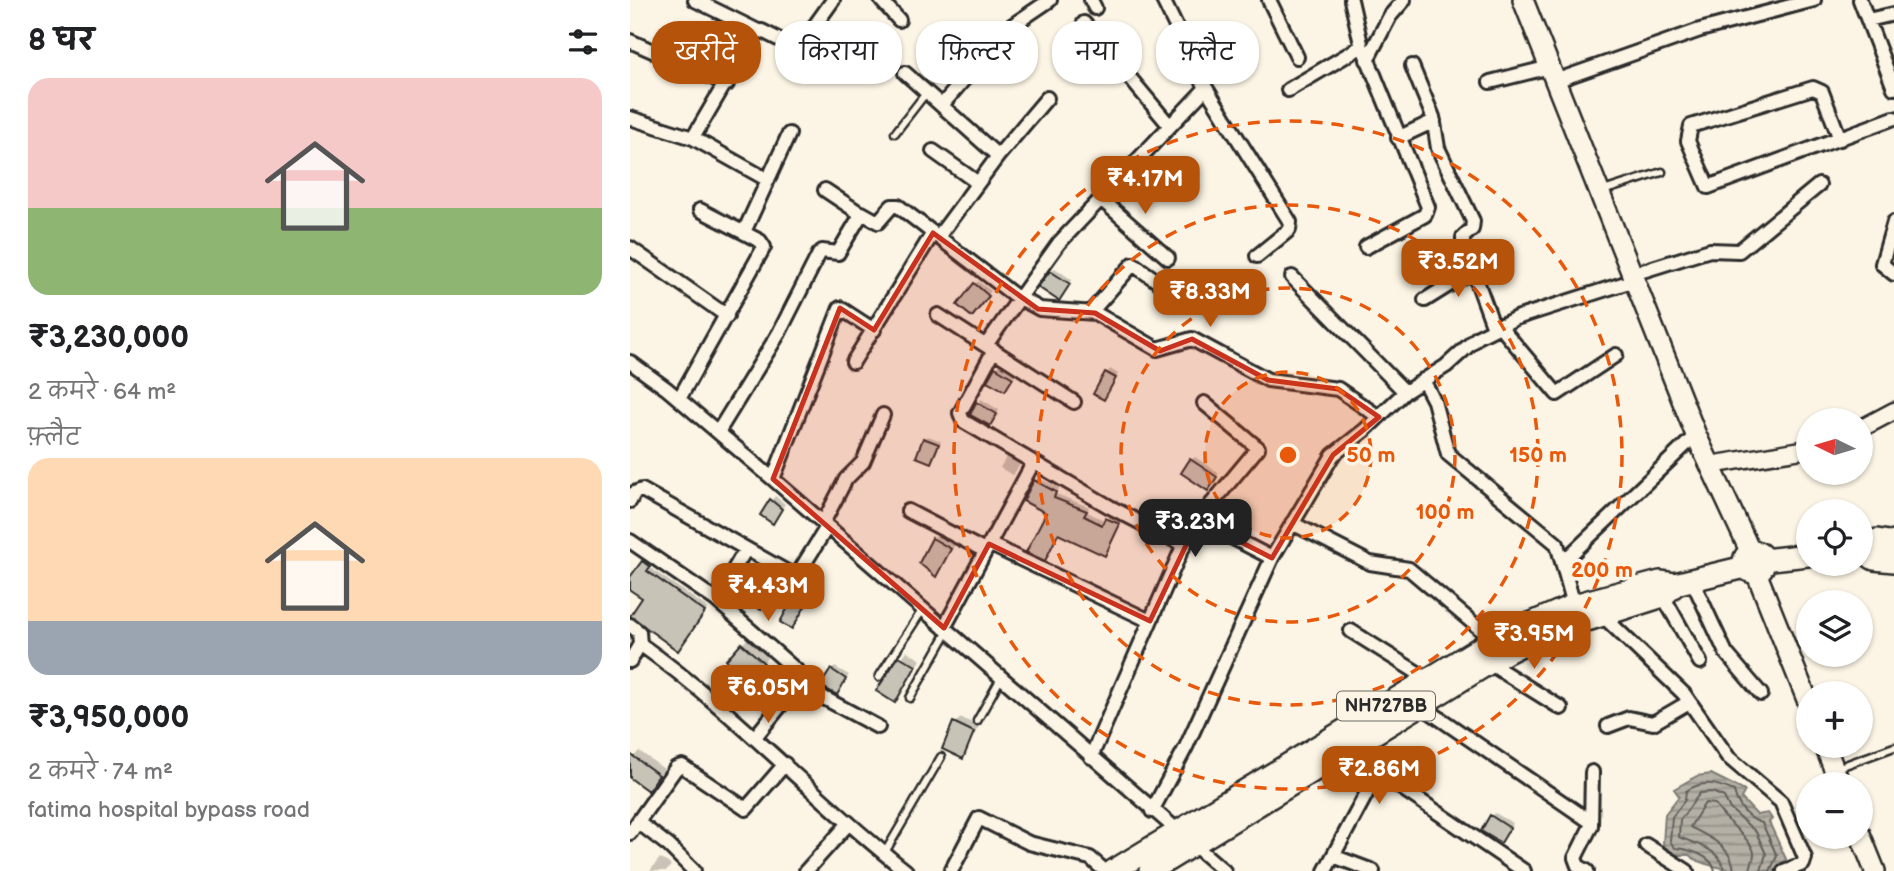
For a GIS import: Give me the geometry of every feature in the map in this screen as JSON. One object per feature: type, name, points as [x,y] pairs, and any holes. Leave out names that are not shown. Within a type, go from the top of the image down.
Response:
[{"type":"highway","points":[[1873,542],[1877,540],[1894,543]]},
{"type":"highway","name":"NH727BB","points":[[1304,767],[1357,746],[1489,663],[1546,633],[1754,563],[1796,557]]},
{"type":"highway","points":[[1873,558],[1894,561]]},
{"type":"highway","name":"NH727BB","points":[[1113,871],[1187,839],[1304,767],[1429,680],[1493,640],[1574,605],[1660,582],[1677,587]]},
{"type":"highway","name":"NH727BB","points":[[1150,871],[1187,839]]},
{"type":"main road","points":[[1523,0],[1696,435],[1754,563],[1800,681]]},
{"type":"main road","points":[[1866,849],[1875,871]]},
{"type":"street","points":[[695,0],[738,21]]},
{"type":"street","points":[[881,0],[899,20]]},
{"type":"street","points":[[942,105],[1007,29],[1050,0]]},
{"type":"street","points":[[1163,0],[1206,88],[1290,222],[1289,230],[1257,256]]},
{"type":"street","points":[[1269,0],[1297,58]]},
{"type":"street","points":[[1351,0],[1364,54],[1428,212],[1366,247]]},
{"type":"street","points":[[1288,90],[1364,54],[1404,0]]},
{"type":"street","points":[[1490,82],[1553,74],[1700,30],[1814,0]]},
{"type":"street","points":[[1860,0],[1894,88]]},
{"type":"street","points":[[761,32],[798,49],[830,1]]},
{"type":"street","points":[[1868,20],[1894,14]]},
{"type":"street","points":[[630,41],[651,50]]},
{"type":"street","points":[[1412,66],[1434,121],[1438,148],[1473,221],[1472,229],[1463,237],[1496,327],[1557,394],[1616,355]]},
{"type":"street","points":[[905,73],[998,156]]},
{"type":"street","points":[[693,138],[727,84]]},
{"type":"street","points":[[1134,84],[1170,127]]},
{"type":"street","points":[[1184,545],[1033,463],[960,418],[990,348],[1019,298],[1059,243],[1206,88]]},
{"type":"street","points":[[1840,139],[1822,92],[1812,88],[1691,126],[1688,141],[1708,187],[1840,139],[1894,118]]},
{"type":"street","points":[[853,362],[935,235],[1047,98]]},
{"type":"street","points":[[630,118],[693,138],[768,180]]},
{"type":"street","points":[[1398,138],[1434,121]]},
{"type":"street","points":[[744,232],[789,134]]},
{"type":"street","points":[[933,151],[978,183]]},
{"type":"street","points":[[1152,811],[1186,747],[1272,558],[1333,455],[1405,392],[1496,327],[1710,250],[1740,251],[1819,185]]},
{"type":"street","points":[[825,190],[860,214],[878,222],[892,206],[898,206],[1019,298],[1040,309],[1091,312],[1157,349],[1192,339],[1269,380],[1338,389],[1379,417]]},
{"type":"street","points":[[1101,200],[1168,258]]},
{"type":"street","points":[[678,399],[764,247],[764,243],[700,210]]},
{"type":"street","points":[[718,432],[779,333],[819,254],[838,254],[860,214]]},
{"type":"street","points":[[1894,222],[1881,264],[1894,274]]},
{"type":"street","points":[[630,248],[727,316]]},
{"type":"street","points":[[1091,312],[1133,264],[1174,293]]},
{"type":"street","points":[[1425,300],[1473,270]]},
{"type":"street","points":[[1292,277],[1405,392]]},
{"type":"street","points":[[772,480],[840,308],[874,330]]},
{"type":"street","points":[[938,315],[1074,402]]},
{"type":"street","points":[[630,362],[718,432],[1224,871]]},
{"type":"street","points":[[1423,380],[1434,401],[1448,454],[1554,540],[1560,550],[1574,605]]},
{"type":"street","points":[[1091,757],[1184,545],[1198,520],[1258,448],[1204,402]]},
{"type":"street","points":[[1873,422],[1894,411]]},
{"type":"street","points":[[630,500],[634,493],[642,490],[796,577],[825,525],[846,479],[863,462],[883,415]]},
{"type":"street","points":[[1562,563],[1696,435]]},
{"type":"street","points":[[1710,465],[1796,451]]},
{"type":"street","points":[[946,630],[1033,463]]},
{"type":"street","points":[[908,512],[1150,621]]},
{"type":"street","points":[[1198,520],[1272,558]]},
{"type":"street","points":[[1292,523],[1370,562],[1409,569],[1493,640]]},
{"type":"street","points":[[630,541],[716,600],[797,671],[798,684],[755,737]]},
{"type":"street","points":[[716,600],[746,549]]},
{"type":"street","points":[[1677,587],[1700,662]]},
{"type":"street","points":[[1677,587],[1726,653],[1761,694]]},
{"type":"street","points":[[1602,615],[1658,666],[1689,702],[1728,757],[1784,806],[1805,861],[1783,871]]},
{"type":"street","points":[[630,625],[639,632],[640,644],[630,661]]},
{"type":"street","points":[[1351,631],[1429,680]]},
{"type":"street","points":[[640,644],[695,683],[906,871]]},
{"type":"street","points":[[1489,663],[1561,708]]},
{"type":"street","points":[[798,684],[878,727]]},
{"type":"street","points":[[1608,726],[1629,718],[1653,723],[1689,702]]},
{"type":"street","points":[[1420,705],[1438,720],[1591,822]]},
{"type":"street","points":[[1357,746],[1378,772],[1524,871]]},
{"type":"street","points":[[694,871],[669,846],[634,828],[676,768],[681,766],[746,809],[785,764]]},
{"type":"street","points":[[1325,871],[1378,772]]},
{"type":"street","points":[[1587,871],[1578,866],[1575,858],[1591,822],[1592,772]]},
{"type":"street","points":[[951,871],[979,818],[1029,843],[1090,858],[1105,871]]},
{"type":"street","points":[[806,871],[849,823]]},
{"type":"street","points":[[1646,845],[1687,871]]},
{"type":"street","points":[[1334,856],[1373,871]]},
{"type":"lane","points":[[895,133],[926,92]]},
{"type":"lane","points":[[1600,192],[1661,172]]},
{"type":"lane","points":[[879,677],[923,610]]},
{"type":"lane","points":[[910,698],[946,630]]},
{"type":"lane","points":[[977,721],[1001,678]]},
{"type":"lane","points":[[1845,772],[1894,747]]},
{"type":"lane","points":[[884,854],[941,757]]},
{"type":"highlighted area","points":[[933,233],[1038,309],[1095,313],[1160,351],[1192,339],[1268,380],[1338,389],[1379,417],[1333,455],[1272,558],[1198,520],[1150,621],[989,544],[944,628],[773,479],[840,308],[874,330]]},
{"type":"water","points":[[1711,774],[1745,791],[1741,798],[1757,815],[1768,813],[1772,819],[1769,822],[1786,859],[1777,871],[1718,867],[1689,855],[1671,855],[1663,844],[1665,814],[1679,796],[1674,789],[1697,776]]},
{"type":"building","points":[[1050,271],[1070,284],[1059,301],[1038,287]]},
{"type":"building","points":[[974,283],[989,296],[972,317],[957,305]]},
{"type":"building","points":[[995,367],[1013,378],[1005,391],[987,381]]},
{"type":"building","points":[[1105,372],[1116,378],[1104,400],[1093,394]]},
{"type":"building","points":[[976,402],[997,414],[990,426],[970,415]]},
{"type":"building","points":[[923,438],[939,444],[931,463],[916,457]]},
{"type":"building","points":[[1190,459],[1217,477],[1208,491],[1181,473]]},
{"type":"building","points":[[1034,480],[1056,492],[1054,498],[1087,511],[1084,516],[1102,525],[1105,518],[1120,524],[1105,556],[1058,534],[1045,561],[1026,552],[1046,513],[1023,501]]},
{"type":"building","points":[[770,499],[782,509],[773,524],[760,515]]},
{"type":"building","points":[[932,538],[951,549],[936,577],[919,563]]},
{"type":"building","points":[[642,561],[650,567],[647,571],[705,612],[678,651],[630,616],[642,598],[630,590],[630,577]]},
{"type":"building","points":[[759,580],[773,588],[761,610],[747,602]]},
{"type":"building","points":[[793,598],[806,605],[792,629],[780,622]]},
{"type":"building","points":[[741,643],[764,663],[749,681],[726,660]]},
{"type":"building","points":[[899,656],[916,666],[895,703],[876,691]]},
{"type":"building","points":[[831,669],[846,679],[837,695],[820,686]]},
{"type":"building","points":[[953,722],[974,732],[963,759],[942,749]]},
{"type":"building","points":[[630,754],[659,775],[648,791],[630,778]]},
{"type":"building","points":[[1490,815],[1510,828],[1501,843],[1481,831]]}]
